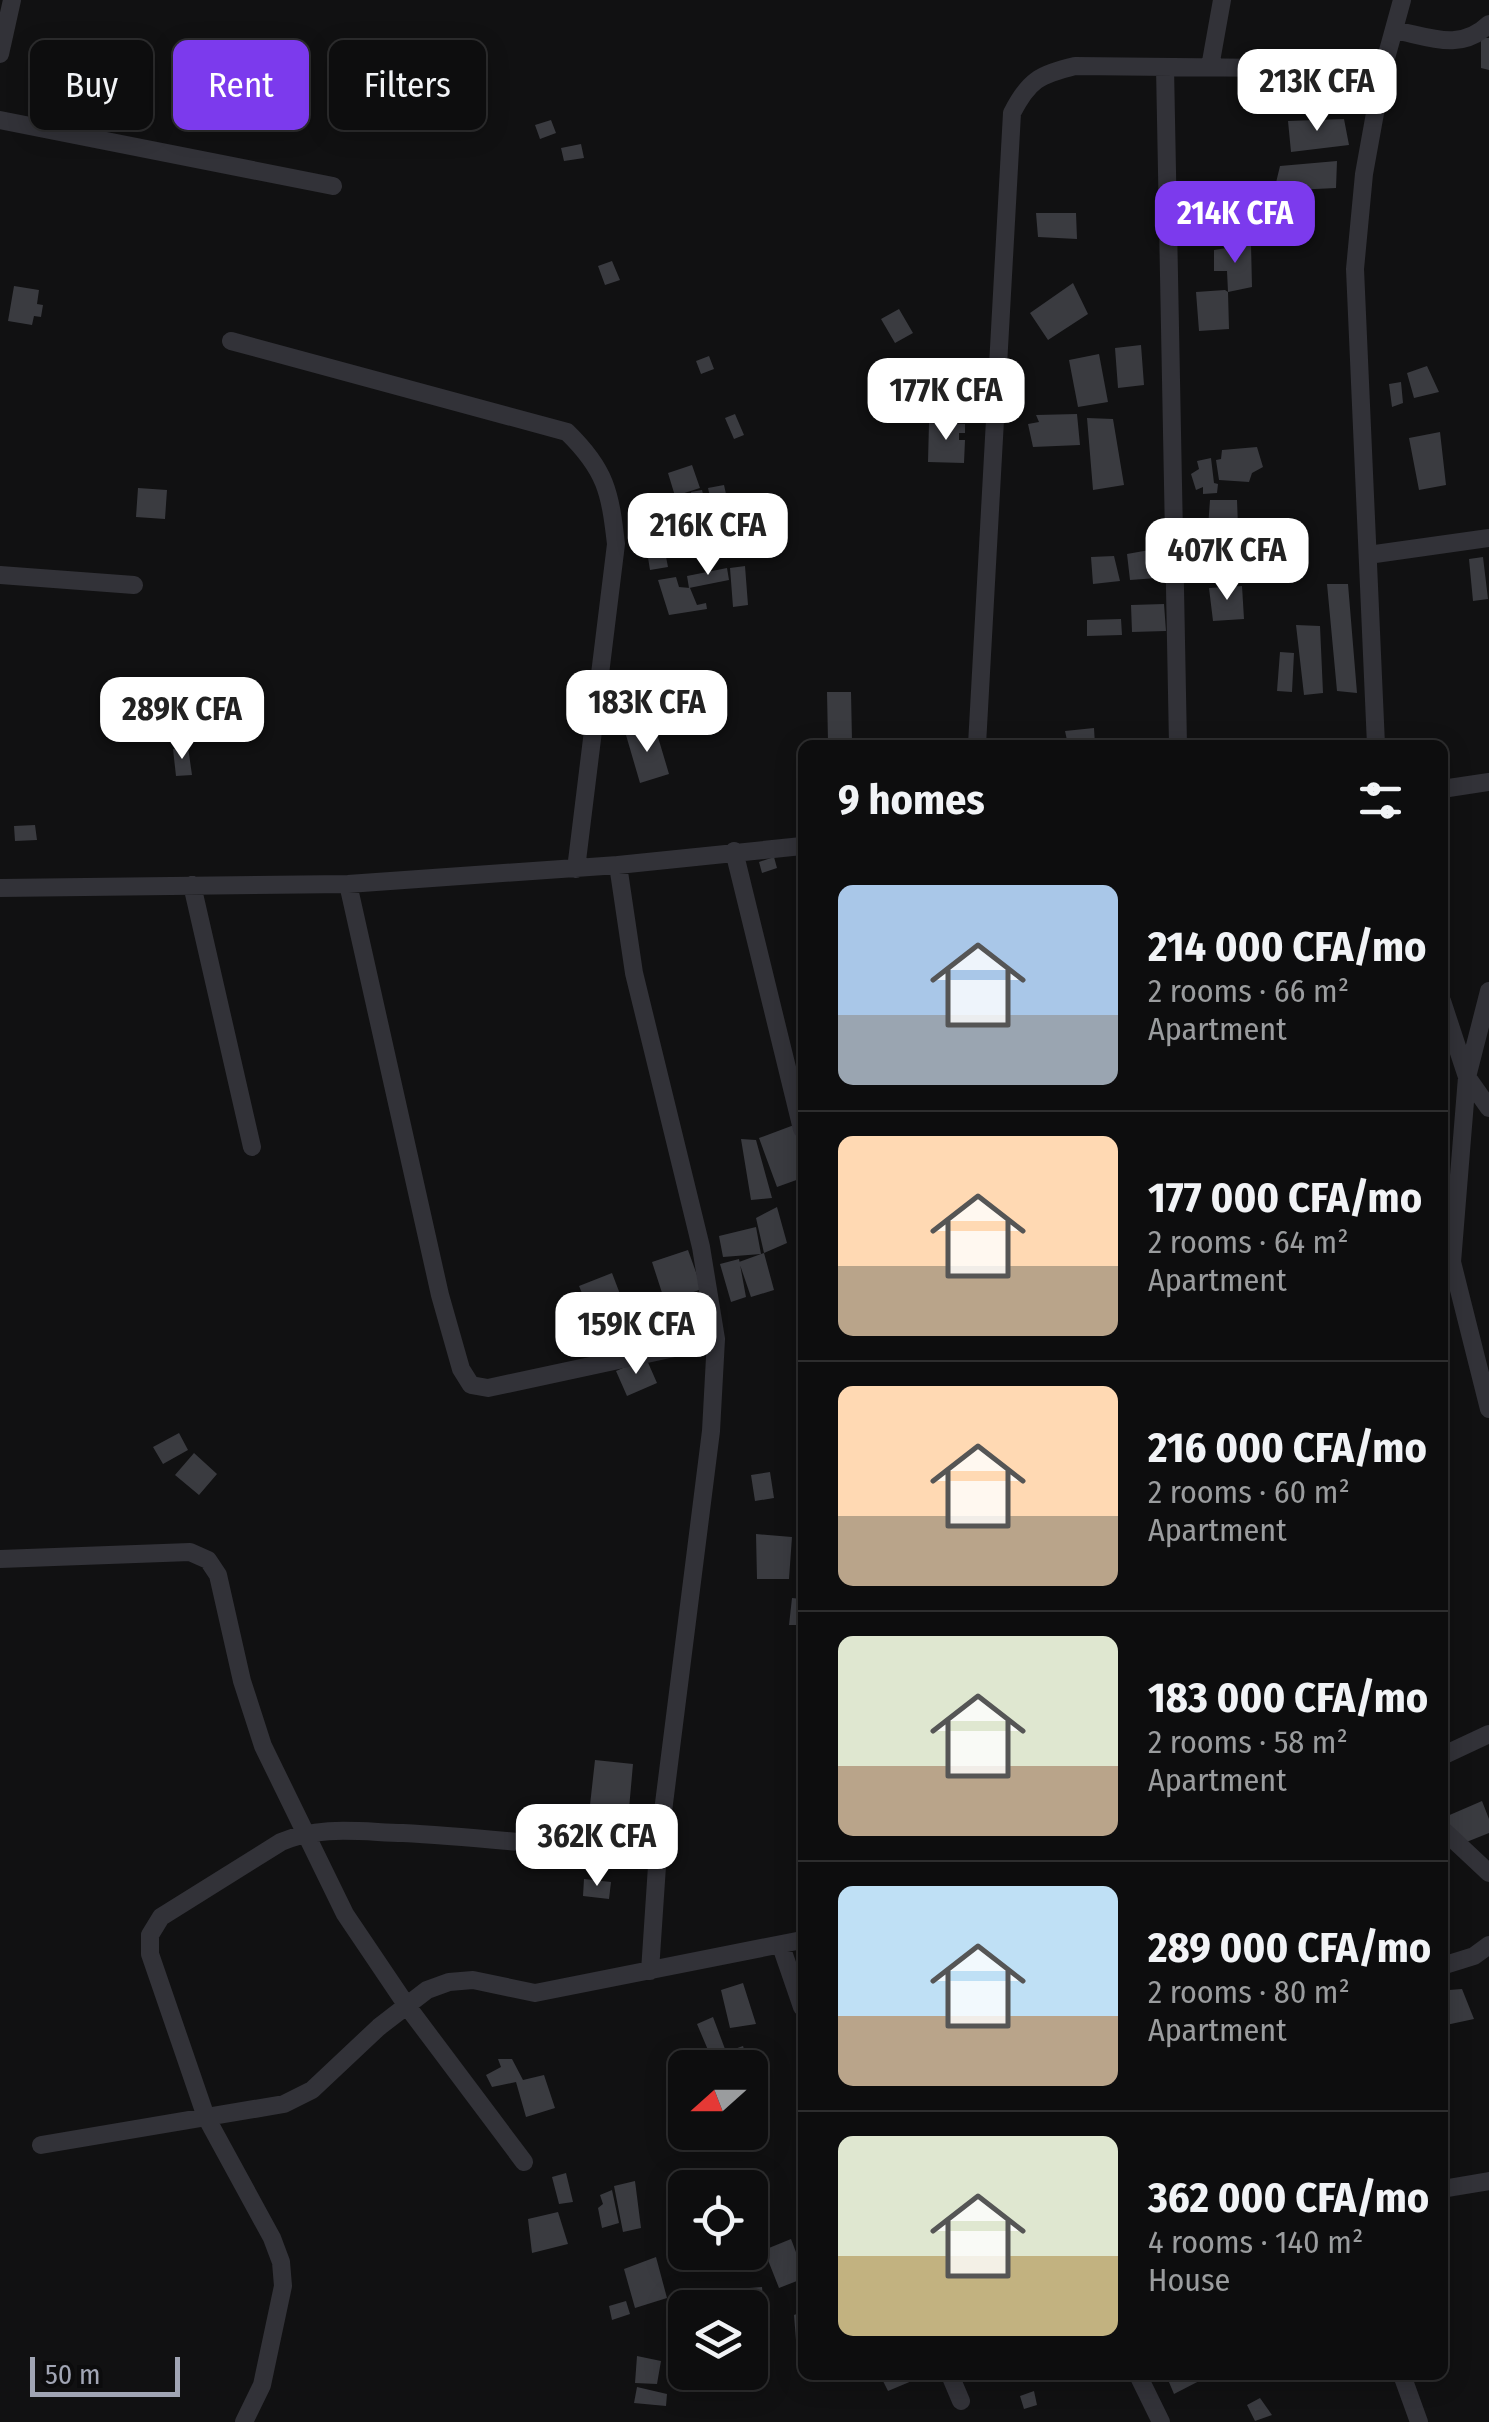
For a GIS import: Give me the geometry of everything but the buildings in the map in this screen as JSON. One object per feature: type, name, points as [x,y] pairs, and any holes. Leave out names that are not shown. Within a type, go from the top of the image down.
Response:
[{"type":"street","points":[[0,54],[12,0]]},
{"type":"street","points":[[1210,68],[1222,0]]},
{"type":"street","points":[[1376,740],[1355,269],[1364,174],[1383,69],[1402,0]]},
{"type":"street","points":[[1394,30],[1460,42],[1474,38],[1489,24]]},
{"type":"street","points":[[977,740],[1012,113],[1025,89],[1044,74],[1075,66],[1383,69]]},
{"type":"street","points":[[1165,67],[1178,740]]},
{"type":"street","points":[[0,120],[334,186]]},
{"type":"street","points":[[231,341],[567,432],[590,455],[610,496],[616,544],[576,868]]},
{"type":"street","points":[[1368,555],[1489,538]]},
{"type":"street","points":[[0,575],[134,585]]},
{"type":"street","points":[[1448,788],[1489,782]]},
{"type":"street","points":[[0,888],[348,884],[618,865],[798,846]]},
{"type":"street","points":[[734,851],[798,1114]]},
{"type":"street","points":[[618,865],[634,972],[702,1247],[716,1339],[711,1431],[658,1851],[650,1971]]},
{"type":"street","points":[[348,884],[440,1295],[461,1369],[472,1385],[488,1388],[716,1339]]},
{"type":"street","points":[[192,885],[252,1147]]},
{"type":"street","points":[[1448,1257],[1467,1077],[1489,991]]},
{"type":"street","points":[[1448,1019],[1467,1077],[1489,1108]]},
{"type":"street","points":[[1448,1269],[1489,1409]]},
{"type":"street","points":[[0,1559],[190,1552],[208,1560],[218,1575],[242,1680],[263,1746],[345,1914],[406,2006],[524,2162]]},
{"type":"street","points":[[1448,1753],[1489,1734]]},
{"type":"street","points":[[244,2422],[262,2385],[283,2286],[281,2262],[272,2238],[206,2117],[150,1954],[150,1936],[161,1918],[303,1832],[417,1834],[658,1851]]},
{"type":"street","points":[[1448,1835],[1489,1873]]},
{"type":"street","points":[[41,2146],[284,2104],[312,2090],[427,1990],[449,1982],[473,1980],[534,1993],[798,1941]]},
{"type":"street","points":[[1448,1964],[1474,1956],[1489,1944]]},
{"type":"street","points":[[781,1946],[798,1995]]},
{"type":"street","points":[[1448,2187],[1489,2182]]},
{"type":"street","points":[[952,2380],[961,2401]]},
{"type":"street","points":[[1140,2380],[1161,2422]]},
{"type":"street","points":[[1404,2380],[1419,2422]]}]
